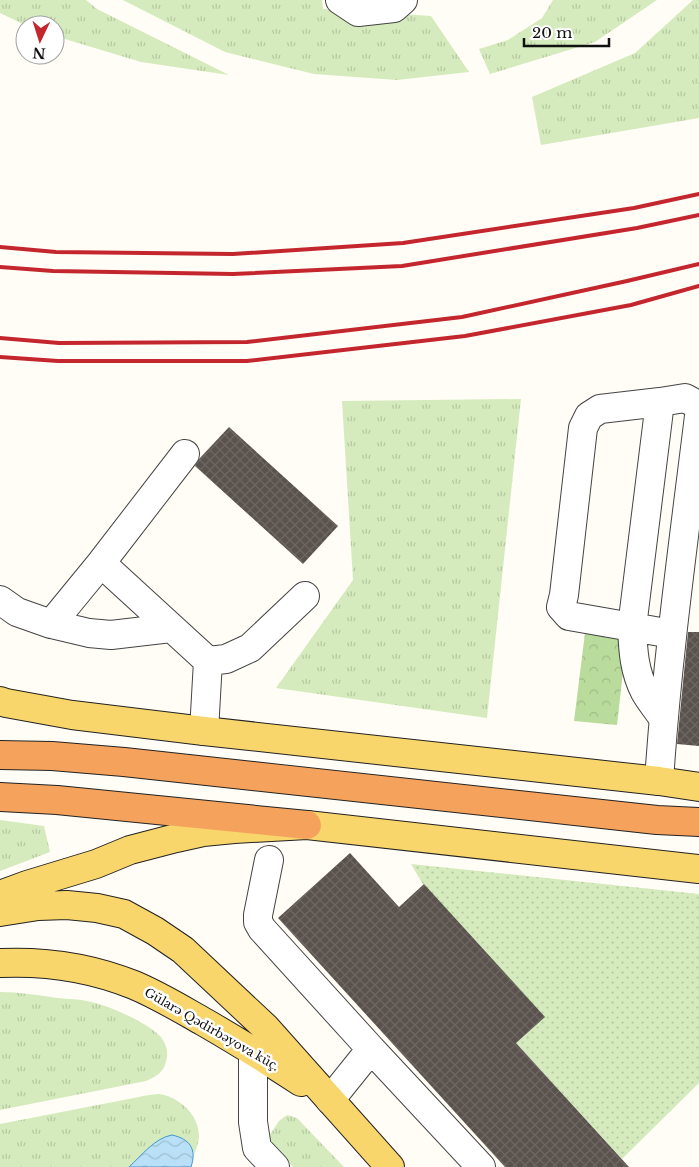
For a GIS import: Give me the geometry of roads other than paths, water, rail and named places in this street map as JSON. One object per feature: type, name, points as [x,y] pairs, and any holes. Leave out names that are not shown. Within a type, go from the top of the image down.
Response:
[{"type":"highway","points":[[0,756],[52,756],[124,762],[657,820],[699,822]]},
{"type":"highway","points":[[0,797],[57,800],[307,825]]},
{"type":"main road","points":[[0,701],[72,715],[699,787]]},
{"type":"main road","points":[[0,721],[10,717],[72,715]]},
{"type":"main road","points":[[0,784],[57,800]]},
{"type":"main road","points":[[0,895],[96,864],[130,850],[176,838],[203,832],[307,825],[699,869]]},
{"type":"main road","name":"Gülarə Qədirbəyova küç.","points":[[0,912],[38,906],[67,905],[97,908],[124,914],[155,930],[183,950],[266,1028],[390,1167]]},
{"type":"main road","name":"Gülarə Qədirbəyova küç.","points":[[0,963],[22,962],[96,972],[134,985],[175,1005],[253,1051],[330,1100]]},
{"type":"lane","points":[[340,0],[358,12],[394,8],[403,0]]},
{"type":"lane","points":[[659,781],[663,718],[698,407],[685,398],[600,409],[589,416],[583,428],[561,607],[569,616],[672,634]]},
{"type":"lane","points":[[660,402],[632,627],[632,650],[636,671],[645,692],[663,718]]},
{"type":"lane","points":[[51,624],[185,454]]},
{"type":"lane","points":[[100,563],[208,661],[226,659],[250,648],[305,596]]},
{"type":"lane","points":[[0,600],[17,612],[51,624],[90,633],[111,635],[171,628]]},
{"type":"lane","points":[[204,731],[208,661]]},
{"type":"lane","points":[[269,860],[258,915],[258,922],[262,929],[482,1167]]},
{"type":"lane","points":[[330,1100],[371,1049]]},
{"type":"lane","points":[[253,1051],[253,1122],[257,1148],[275,1167]]},
{"type":"water","points":[[172,1135],[188,1142],[193,1155],[191,1167],[129,1167],[154,1143]]},
{"type":"railway","points":[[0,247],[56,252],[233,254],[403,243],[634,208],[699,194]]},
{"type":"railway","points":[[0,267],[53,271],[233,274],[402,266],[637,228],[699,215]]},
{"type":"railway","points":[[0,338],[59,343],[247,342],[462,317],[699,264]]},
{"type":"railway","points":[[0,357],[58,361],[247,361],[465,336],[631,305],[699,286]]}]
